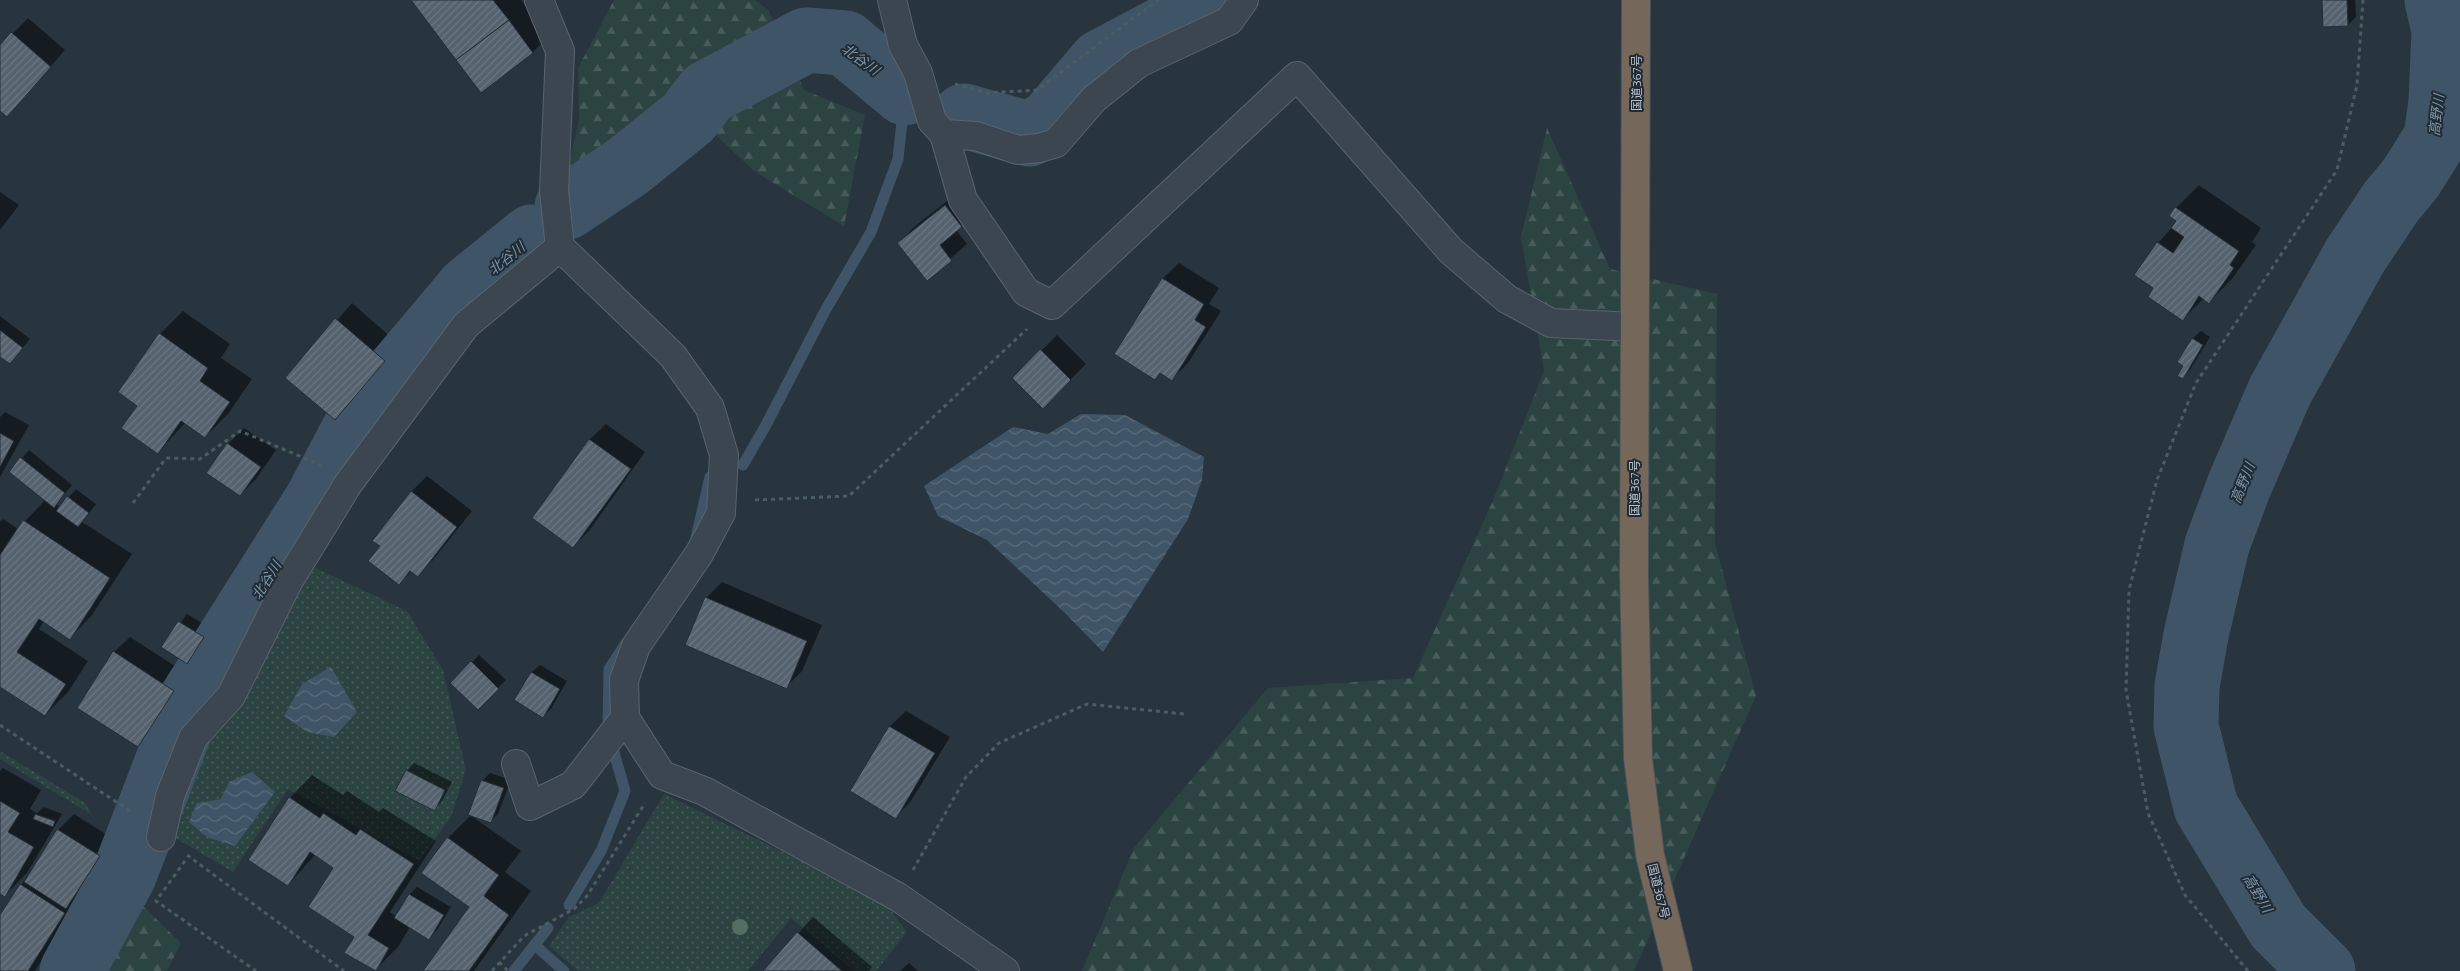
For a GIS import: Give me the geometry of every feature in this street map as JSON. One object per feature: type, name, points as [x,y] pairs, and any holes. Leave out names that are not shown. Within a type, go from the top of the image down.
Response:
[{"type":"highway","name":"国道367号","points":[[1636,0],[1634,576],[1638,758],[1650,855],[1678,971]]},
{"type":"street","points":[[539,0],[560,50],[554,191],[560,247],[673,356],[710,408],[724,455],[721,514],[699,554],[636,646],[624,680],[625,718],[662,774],[704,791],[898,896],[1005,971]]},
{"type":"street","points":[[892,0],[903,45],[918,73],[932,121],[944,134],[962,200],[1026,292],[1052,305],[1297,76],[1451,251],[1507,300],[1550,322],[1635,327]]},
{"type":"street","points":[[944,134],[976,136],[1018,150],[1039,148],[1056,143],[1094,99],[1140,63],[1229,21],[1244,0]]},
{"type":"street","points":[[161,837],[170,796],[193,738],[231,696],[288,582],[348,484],[466,325],[560,247]]},
{"type":"street","points":[[516,764],[530,806],[573,785],[625,718]]},
{"type":"path","points":[[918,73],[986,93],[1037,90],[1158,0]]},
{"type":"path","points":[[2248,971],[2185,895],[2148,813],[2126,690],[2129,590],[2156,480],[2196,383],[2336,170],[2357,85],[2363,0]]},
{"type":"path","points":[[722,502],[849,496],[1052,305]]},
{"type":"path","points":[[132,503],[166,458],[200,459],[240,431],[316,462]]},
{"type":"path","points":[[898,896],[966,777],[999,743],[1087,704],[1184,714]]},
{"type":"path","points":[[0,725],[128,808]]},
{"type":"path","points":[[492,971],[524,936],[574,909],[587,896],[662,774]]},
{"type":"path","points":[[161,837],[344,971]]},
{"type":"path","points":[[189,857],[156,902],[256,971]]},
{"type":"path","points":[[499,962],[508,971]]},
{"type":"green space","points":[[614,0],[755,0],[769,11],[804,90],[865,115],[844,226],[754,171],[700,120],[578,188],[567,176],[579,118],[578,68]]},
{"type":"green space","points":[[1547,128],[1610,269],[1717,294],[1715,543],[1756,696],[1634,971],[1082,971],[1134,848],[1268,688],[1413,678],[1494,498],[1544,371],[1521,237]]},
{"type":"green space","points":[[305,563],[407,611],[443,670],[466,770],[451,817],[419,861],[288,789],[233,872],[167,833],[197,743]]},
{"type":"green space","points":[[0,751],[85,803],[92,815],[0,759]]},
{"type":"green space","points":[[664,794],[884,901],[907,932],[876,971],[854,971],[791,918],[748,971],[578,971],[549,946],[569,917],[599,903]]},
{"type":"green space","points":[[144,907],[181,943],[167,971],[98,971],[133,908]]},
{"type":"water","points":[[1081,414],[1125,415],[1204,457],[1202,480],[1188,519],[1103,652],[1066,614],[987,540],[938,516],[924,486],[1013,427],[1048,434]]},
{"type":"water","points":[[331,667],[357,712],[334,737],[307,732],[284,716],[302,684]]},
{"type":"water","points":[[252,772],[275,792],[235,846],[207,837],[189,822],[197,803],[221,799],[229,782]]},
{"type":"building","points":[[411,0],[493,0],[509,20],[456,60]]},
{"type":"building","points":[[2322,0],[2347,0],[2348,26],[2323,27]]},
{"type":"building","points":[[509,20],[533,53],[481,93],[456,60]]},
{"type":"building","points":[[11,32],[51,67],[7,117],[0,111],[0,45]]},
{"type":"building","points":[[945,205],[962,227],[940,245],[952,261],[927,281],[897,243]]},
{"type":"building","points":[[2175,207],[2239,251],[2230,265],[2234,268],[2209,304],[2199,296],[2183,321],[2148,297],[2153,288],[2134,275],[2157,242],[2173,253],[2184,237],[2171,228],[2176,221],[2169,216]]},
{"type":"building","points":[[1162,278],[1204,304],[1195,320],[1206,327],[1172,381],[1160,373],[1155,380],[1114,354]]},
{"type":"building","points":[[335,318],[385,361],[335,420],[285,378]]},
{"type":"building","points":[[0,330],[23,348],[10,364],[0,357]]},
{"type":"building","points":[[159,333],[208,368],[200,381],[230,402],[205,438],[181,421],[158,454],[121,428],[137,406],[118,392]]},
{"type":"building","points":[[2192,338],[2203,345],[2183,379],[2177,376],[2183,366],[2177,362]]},
{"type":"building","points":[[1040,349],[1071,380],[1043,409],[1012,378]]},
{"type":"building","points":[[0,433],[14,441],[0,467]]},
{"type":"building","points":[[589,439],[631,469],[573,548],[532,518]]},
{"type":"building","points":[[227,443],[261,467],[240,496],[206,473]]},
{"type":"building","points":[[20,457],[65,493],[54,508],[9,472]]},
{"type":"building","points":[[411,491],[457,527],[418,577],[410,571],[399,585],[368,561],[380,546],[372,541]]},
{"type":"building","points":[[67,496],[89,513],[78,527],[56,511]]},
{"type":"building","points":[[23,520],[110,578],[70,640],[39,619],[17,652],[66,684],[45,716],[0,687],[0,555]]},
{"type":"building","points":[[705,597],[807,641],[787,689],[685,645]]},
{"type":"building","points":[[178,621],[204,637],[187,664],[161,647]]},
{"type":"building","points":[[113,651],[174,691],[138,747],[77,708]]},
{"type":"building","points":[[471,661],[499,689],[478,710],[450,683]]},
{"type":"building","points":[[531,672],[560,689],[543,718],[514,700]]},
{"type":"building","points":[[889,726],[935,753],[896,819],[850,791]]},
{"type":"building","points":[[406,770],[445,790],[435,811],[395,791]]},
{"type":"building","points":[[481,780],[504,788],[491,823],[468,815]]},
{"type":"building","points":[[289,797],[320,818],[323,813],[356,835],[360,829],[414,864],[368,935],[389,948],[376,971],[344,953],[354,937],[308,907],[333,868],[310,852],[288,886],[248,860]]},
{"type":"building","points":[[0,801],[20,813],[8,832],[34,847],[5,897],[0,894]]},
{"type":"building","points":[[35,814],[55,821],[53,827],[33,819]]},
{"type":"building","points":[[57,829],[100,856],[66,909],[24,882]]},
{"type":"building","points":[[447,837],[499,875],[484,896],[509,915],[469,971],[423,971],[469,907],[421,873]]},
{"type":"building","points":[[20,884],[65,913],[28,971],[0,971],[0,915]]},
{"type":"building","points":[[409,894],[444,915],[429,940],[394,918]]},
{"type":"building","points":[[797,932],[842,971],[763,971]]},
{"type":"waterway","name":"北谷川","points":[[964,116],[1029,134],[1050,122],[1101,62],[1218,0]]},
{"type":"waterway","name":"高野川","points":[[2323,971],[2278,926],[2206,807],[2186,726],[2187,686],[2196,635],[2217,545],[2239,486],[2280,391],[2355,256],[2391,202],[2411,178],[2436,138],[2441,102],[2444,30],[2437,0]]},
{"type":"waterway","name":"北谷川","points":[[567,207],[627,167],[688,118],[707,93],[806,40],[845,43],[905,93]]},
{"type":"waterway","points":[[743,465],[766,425],[825,311],[871,232],[898,159],[905,93]]},
{"type":"waterway","name":"北谷川","points":[[72,971],[124,875],[192,698],[317,500],[362,415],[469,288],[532,237]]},
{"type":"waterway","points":[[696,538],[710,477]]},
{"type":"waterway","points":[[608,726],[609,669],[626,643]]},
{"type":"waterway","points":[[569,905],[601,851],[625,791],[613,749]]},
{"type":"waterway","points":[[514,971],[548,928]]},
{"type":"waterway","points":[[536,946],[564,971]]}]
